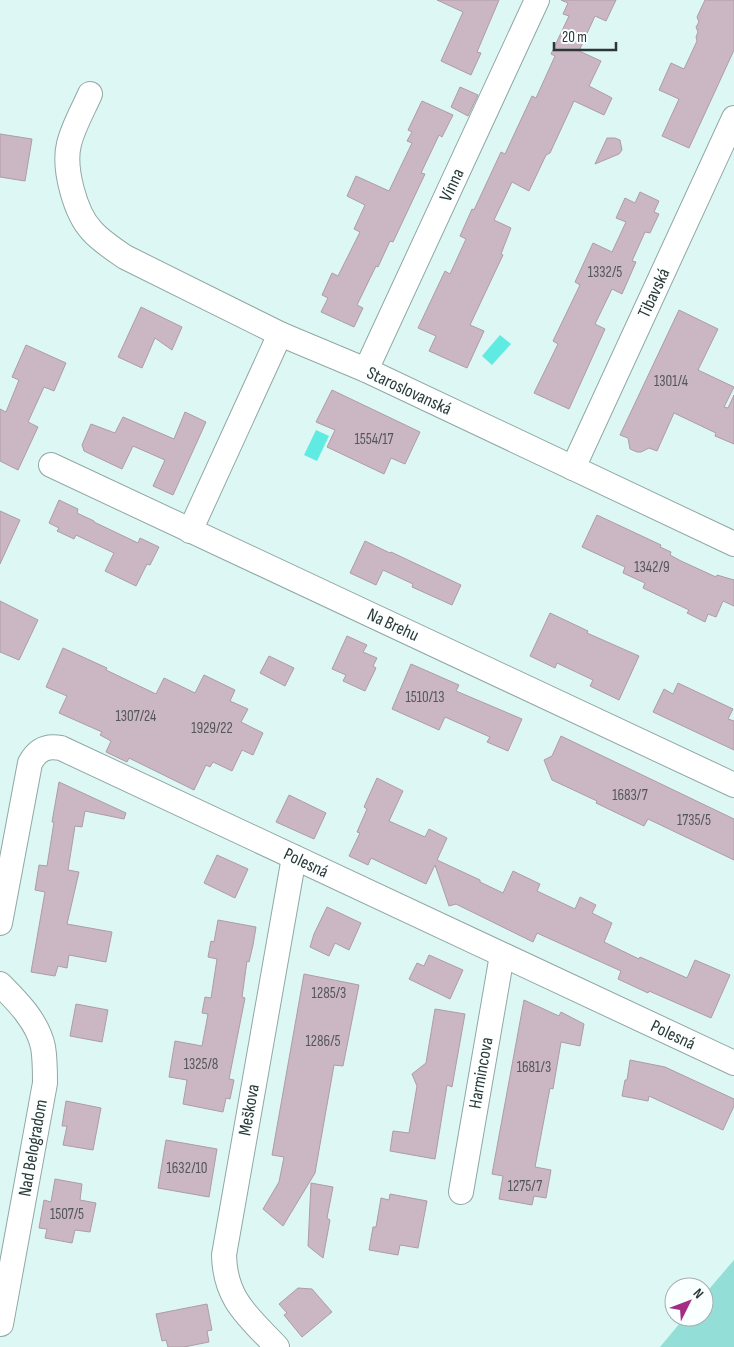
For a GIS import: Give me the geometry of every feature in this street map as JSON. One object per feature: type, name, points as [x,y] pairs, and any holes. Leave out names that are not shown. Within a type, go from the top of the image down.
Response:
[{"type":"street","name":"Vínna","points":[[366,370],[537,0]]},
{"type":"street","name":"Staroslovanská","points":[[90,94],[69,145],[69,172],[74,202],[91,230],[125,257],[280,334],[366,370],[734,544]]},
{"type":"street","name":"Tibavská","points":[[573,468],[734,118]]},
{"type":"street","points":[[190,531],[280,334]]},
{"type":"street","name":"Na Brehu","points":[[52,465],[734,785]]},
{"type":"street","name":"Polesná","points":[[0,923],[30,763],[35,754],[52,746],[61,748],[734,1063]]},
{"type":"street","name":"Meškova","points":[[277,1347],[241,1308],[233,1296],[227,1282],[224,1255],[294,857]]},
{"type":"street","name":"Harmincova","points":[[460,1192],[502,955]]},
{"type":"street","name":"Nad Belogradom","points":[[0,984],[19,1004],[42,1044],[45,1083],[1,1324]]},
{"type":"shaded area","points":[[500,335],[511,344],[492,365],[482,356]]},
{"type":"shaded area","points":[[316,430],[329,436],[317,461],[304,455]]},
{"type":"shaded area","points":[[734,1260],[734,1347],[660,1347],[677,1327],[714,1327],[714,1283]]},
{"type":"building","points":[[437,0],[499,0],[477,52],[481,53],[471,75],[441,61],[463,12]]},
{"type":"building","points":[[561,0],[616,0],[606,21],[595,16],[579,51],[601,61],[589,86],[612,98],[604,115],[574,101],[550,153],[546,155],[529,191],[512,182],[494,220],[511,228],[501,254],[503,255],[470,325],[484,331],[467,368],[429,351],[436,336],[418,328],[445,271],[450,274],[466,239],[460,236],[472,209],[474,210],[501,152],[505,154],[532,96],[536,98],[555,56],[551,54],[569,16],[563,14],[568,3]]},
{"type":"building","points":[[705,0],[734,0],[734,50],[689,148],[662,136],[679,99],[659,90],[671,63],[684,69],[697,41],[698,32],[696,27],[699,22],[697,17]]},
{"type":"building","points":[[460,87],[478,95],[468,116],[451,107]]},
{"type":"building","points":[[422,101],[453,115],[442,137],[439,135],[421,173],[425,174],[393,242],[390,241],[357,305],[363,308],[354,327],[321,312],[328,298],[322,295],[332,273],[338,276],[360,232],[354,229],[365,205],[347,196],[356,176],[389,191],[412,143],[407,141],[412,132],[408,130]]},
{"type":"building","points":[[0,134],[32,139],[25,181],[0,177]]},
{"type":"building","points":[[607,138],[620,140],[622,150],[619,154],[595,164]]},
{"type":"building","points":[[640,192],[659,201],[654,212],[659,214],[650,233],[645,232],[632,261],[636,262],[622,294],[612,289],[595,324],[605,329],[569,409],[534,393],[558,344],[553,341],[580,285],[575,282],[593,243],[612,252],[626,222],[616,218],[625,198],[635,203]]},
{"type":"building","points":[[141,307],[182,327],[172,350],[155,338],[142,368],[118,357]]},
{"type":"building","points":[[679,310],[718,329],[698,370],[734,387],[724,407],[728,408],[734,395],[734,444],[715,436],[716,433],[674,413],[657,451],[649,448],[637,452],[630,449],[628,438],[620,435]]},
{"type":"building","points":[[26,345],[66,363],[54,391],[44,387],[28,422],[38,427],[18,470],[0,461],[0,409],[6,412],[19,380],[12,377]]},
{"type":"building","points":[[332,390],[420,432],[405,464],[391,458],[384,474],[327,447],[335,430],[316,422]]},
{"type":"building","points":[[185,412],[206,422],[173,495],[153,486],[165,460],[133,446],[122,469],[84,451],[82,445],[91,424],[115,433],[123,417],[174,439]]},
{"type":"building","points":[[59,500],[78,509],[77,513],[138,543],[140,538],[159,547],[150,565],[147,564],[136,586],[105,571],[114,553],[76,535],[74,539],[57,531],[59,528],[49,523]]},
{"type":"building","points":[[0,511],[20,520],[0,564]]},
{"type":"building","points":[[597,515],[661,545],[660,547],[671,552],[670,555],[681,561],[716,577],[717,575],[734,580],[734,606],[723,601],[716,617],[708,614],[705,622],[687,613],[689,610],[643,588],[645,583],[623,573],[625,567],[582,547]]},
{"type":"building","points":[[365,541],[461,585],[452,605],[412,587],[413,584],[383,570],[376,585],[350,573]]},
{"type":"building","points":[[0,601],[38,620],[19,660],[0,652]]},
{"type":"building","points":[[550,613],[588,631],[587,633],[639,656],[619,700],[590,686],[593,680],[557,663],[555,668],[530,656]]},
{"type":"building","points":[[347,636],[367,645],[363,652],[377,658],[373,666],[376,668],[365,691],[343,681],[346,675],[332,669]]},
{"type":"building","points":[[63,648],[107,668],[106,670],[156,694],[164,678],[195,693],[204,675],[235,690],[230,701],[248,709],[241,722],[263,733],[253,755],[242,750],[232,771],[213,762],[210,767],[206,765],[194,790],[129,758],[127,762],[106,752],[111,741],[100,735],[102,732],[59,713],[67,696],[46,687]]},
{"type":"building","points":[[269,656],[294,668],[285,686],[260,673]]},
{"type":"building","points":[[411,664],[459,685],[456,691],[522,719],[508,751],[487,742],[490,737],[445,717],[439,730],[392,709]]},
{"type":"building","points":[[678,683],[733,709],[728,719],[734,721],[734,750],[653,712],[664,689],[673,694]]},
{"type":"building","points":[[561,736],[734,819],[734,860],[648,819],[644,826],[552,780],[544,760],[552,756]]},
{"type":"building","points":[[377,778],[403,791],[389,821],[425,837],[429,829],[447,838],[437,860],[503,893],[513,871],[540,884],[537,891],[575,909],[580,897],[596,905],[592,913],[612,923],[604,942],[639,959],[640,957],[687,978],[695,960],[730,975],[711,1018],[618,979],[621,971],[537,933],[533,942],[456,904],[449,906],[435,865],[426,884],[371,858],[368,865],[349,856],[360,833],[357,832],[367,809],[364,807]]},
{"type":"building","points":[[59,782],[126,813],[124,819],[85,811],[82,827],[75,826],[68,870],[79,872],[67,924],[112,932],[106,962],[69,955],[67,968],[58,966],[55,976],[31,972],[45,892],[35,890],[39,865],[47,866]]},
{"type":"building","points":[[289,795],[326,813],[314,839],[276,822]]},
{"type":"building","points":[[217,855],[248,869],[235,898],[204,883]]},
{"type":"building","points":[[327,907],[361,923],[349,950],[335,943],[329,956],[310,947]]},
{"type":"building","points":[[218,920],[256,927],[249,962],[247,961],[242,997],[245,998],[229,1079],[234,1080],[230,1099],[226,1098],[223,1112],[183,1104],[187,1080],[169,1077],[175,1041],[202,1046],[208,1014],[202,1013],[205,997],[211,998],[217,959],[208,957],[211,941],[214,942]]},
{"type":"building","points":[[429,955],[463,970],[450,999],[409,979],[417,963],[424,966]]},
{"type":"building","points":[[304,974],[359,985],[343,1066],[334,1065],[315,1173],[283,1226],[263,1209],[279,1182],[284,1157],[272,1155]]},
{"type":"building","points":[[524,1000],[559,1016],[561,1012],[584,1024],[580,1046],[561,1042],[553,1089],[550,1088],[535,1167],[551,1170],[546,1198],[534,1196],[532,1205],[499,1199],[503,1176],[492,1174]]},
{"type":"building","points":[[76,1004],[108,1010],[102,1042],[70,1036]]},
{"type":"building","points":[[435,1009],[465,1014],[452,1087],[447,1085],[435,1159],[390,1151],[393,1131],[409,1133],[417,1086],[412,1074],[426,1063]]},
{"type":"building","points":[[630,1060],[665,1067],[734,1099],[734,1106],[723,1130],[649,1096],[648,1101],[622,1096]]},
{"type":"building","points":[[66,1101],[101,1108],[93,1150],[63,1145],[67,1126],[62,1126]]},
{"type":"building","points":[[166,1140],[217,1149],[209,1197],[158,1188]]},
{"type":"building","points":[[55,1179],[82,1184],[80,1200],[96,1203],[90,1232],[75,1230],[72,1243],[45,1238],[47,1229],[39,1228],[44,1200],[51,1202]]},
{"type":"building","points":[[311,1183],[333,1187],[327,1218],[330,1220],[323,1258],[308,1246]]},
{"type":"building","points":[[390,1194],[427,1201],[418,1248],[400,1245],[398,1255],[369,1250],[373,1227],[376,1227],[381,1198],[389,1200]]},
{"type":"building","points":[[298,1288],[312,1289],[332,1312],[302,1337],[284,1315],[287,1313],[279,1304]]},
{"type":"building","points":[[207,1304],[212,1330],[207,1331],[209,1342],[184,1347],[168,1347],[166,1340],[162,1341],[156,1314]]}]
